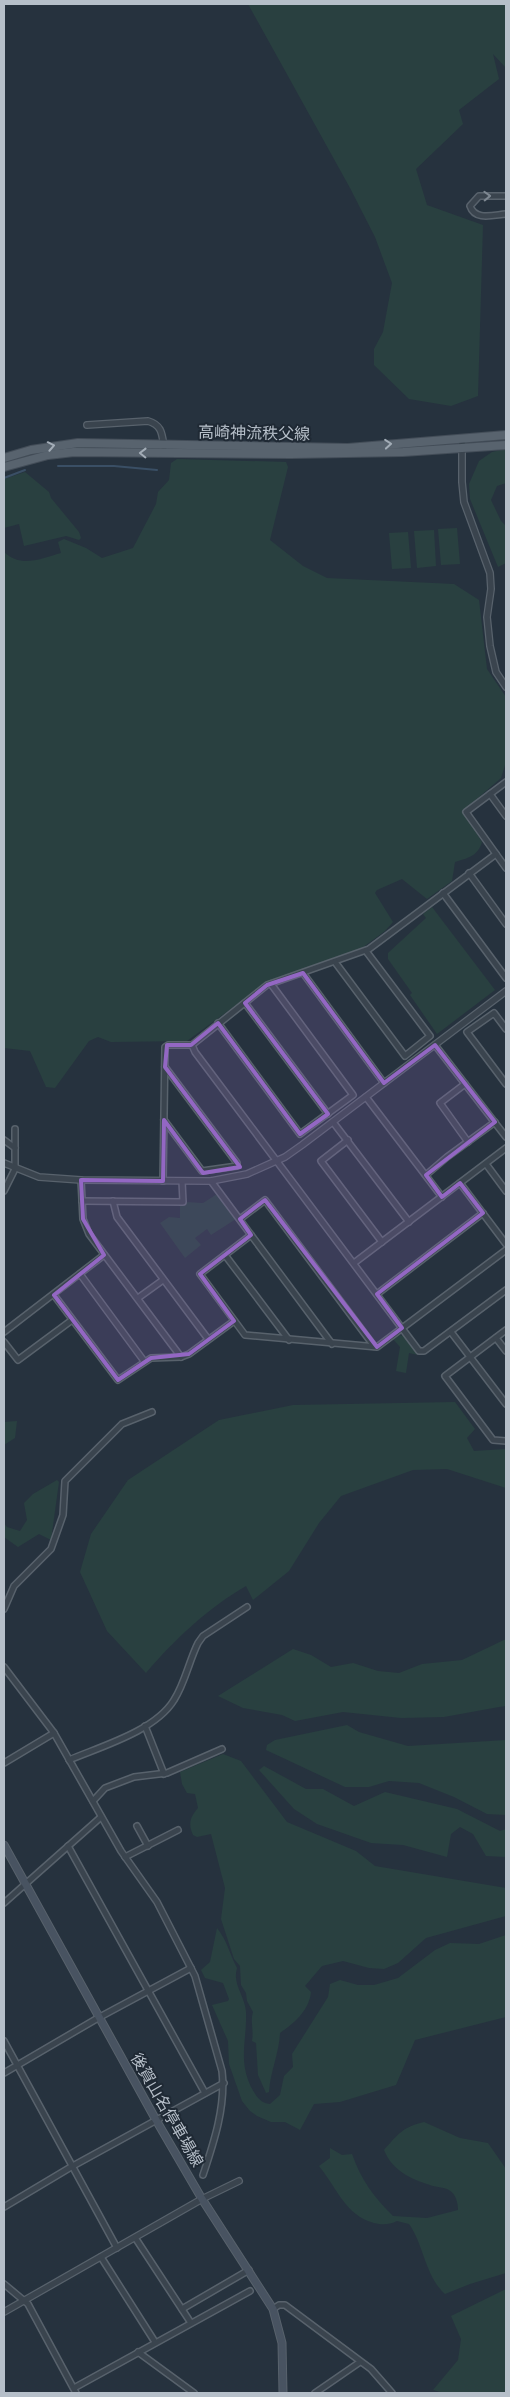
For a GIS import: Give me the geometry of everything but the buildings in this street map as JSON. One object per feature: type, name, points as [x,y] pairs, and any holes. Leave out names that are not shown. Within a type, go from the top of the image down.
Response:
[{"type":"main road","name":"高崎神流秩父線","points":[[4,467],[48,455],[74,452],[165,449],[348,448],[506,435]]},
{"type":"main road","name":"高崎神流秩父線","points":[[4,458],[31,450],[78,443],[165,449],[366,453],[506,445]]},
{"type":"main road","name":"後賀山名停車場線","points":[[4,1845],[156,2120],[202,2199],[273,2309],[282,2343],[283,2393]]},
{"type":"street","points":[[506,196],[478,196],[470,206],[471,211],[478,216],[506,214]]},
{"type":"street","points":[[87,425],[155,423],[161,429],[165,449]]},
{"type":"street","points":[[462,438],[464,502],[490,573],[491,589],[487,618],[490,646],[496,672],[506,687]]},
{"type":"street","points":[[506,782],[466,812],[506,868]]},
{"type":"street","points":[[490,794],[506,816]]},
{"type":"street","points":[[163,1180],[167,1045],[192,1045],[271,984],[366,951],[496,854]]},
{"type":"street","points":[[469,874],[506,924]]},
{"type":"street","points":[[443,893],[506,978]]},
{"type":"street","points":[[335,962],[405,1056],[430,1036],[366,951]]},
{"type":"street","points":[[303,973],[384,1083]]},
{"type":"street","points":[[218,1024],[300,1134],[353,1096],[271,984]]},
{"type":"street","points":[[4,1163],[39,1178],[81,1180],[211,1181],[247,1174],[276,1162],[333,1122],[506,991]]},
{"type":"street","points":[[245,1003],[328,1114]]},
{"type":"street","points":[[506,1029],[494,1013],[467,1032],[506,1084]]},
{"type":"street","points":[[192,1045],[195,1052],[276,1162],[419,1351],[424,1351],[506,1290]]},
{"type":"street","points":[[435,1045],[506,1137]]},
{"type":"street","points":[[164,1120],[202,1171],[237,1166],[237,1163],[165,1067]]},
{"type":"street","points":[[466,1084],[440,1103],[468,1142]]},
{"type":"street","points":[[366,1097],[442,1197]]},
{"type":"street","points":[[333,1122],[409,1222]]},
{"type":"street","points":[[426,1175],[495,1122]]},
{"type":"street","points":[[4,1191],[15,1169],[15,1129]]},
{"type":"street","points":[[4,1140],[15,1148]]},
{"type":"street","points":[[348,1140],[321,1161],[382,1242]]},
{"type":"street","points":[[354,1263],[506,1148]]},
{"type":"street","points":[[486,1164],[506,1191]]},
{"type":"street","points":[[81,1180],[83,1219],[86,1228],[104,1255],[181,1357]]},
{"type":"street","points":[[82,1201],[182,1202],[182,1181]]},
{"type":"street","points":[[211,1181],[332,1344]]},
{"type":"street","points":[[460,1183],[506,1244]]},
{"type":"street","points":[[240,1219],[265,1200],[374,1346]]},
{"type":"street","points":[[113,1202],[117,1217],[208,1339]]},
{"type":"street","points":[[377,1294],[483,1213]]},
{"type":"street","points":[[251,1234],[200,1274],[247,1336],[377,1347],[506,1250]]},
{"type":"street","points":[[4,1332],[104,1255]]},
{"type":"street","points":[[225,1255],[289,1340]]},
{"type":"street","points":[[80,1274],[144,1361]]},
{"type":"street","points":[[138,1298],[163,1280]]},
{"type":"street","points":[[54,1295],[118,1380],[151,1358],[181,1357],[189,1354],[234,1320]]},
{"type":"street","points":[[4,1342],[18,1360],[72,1320]]},
{"type":"street","points":[[506,1330],[445,1376],[494,1440],[506,1441]]},
{"type":"street","points":[[451,1332],[506,1404]]},
{"type":"street","points":[[496,1338],[506,1351]]},
{"type":"street","points":[[4,1609],[14,1586],[51,1549],[63,1515],[64,1480],[122,1424],[152,1412]]},
{"type":"street","points":[[69,1760],[145,1726],[166,1711],[173,1702],[192,1656],[203,1636],[247,1607]]},
{"type":"street","points":[[4,1668],[54,1733],[125,1857],[152,1894],[191,1968],[224,2083],[216,2131],[203,2175]]},
{"type":"street","points":[[145,1726],[164,1774]]},
{"type":"street","points":[[4,1763],[54,1733]]},
{"type":"street","points":[[93,1801],[105,1788],[134,1777],[164,1774],[222,1749]]},
{"type":"street","points":[[4,1903],[101,1817]]},
{"type":"street","points":[[137,1826],[148,1846]]},
{"type":"street","points":[[125,1857],[178,1830]]},
{"type":"street","points":[[68,1846],[205,2093]]},
{"type":"street","points":[[4,2073],[98,2018],[191,1968]]},
{"type":"street","points":[[4,2041],[71,2167],[117,2248]]},
{"type":"street","points":[[4,2208],[71,2167],[224,2083]]},
{"type":"street","points":[[4,2312],[136,2239],[202,2199],[239,2181]]},
{"type":"street","points":[[136,2239],[191,2323]]},
{"type":"street","points":[[101,2257],[156,2342]]},
{"type":"street","points":[[182,2309],[249,2270]]},
{"type":"street","points":[[4,2284],[26,2300],[75,2391],[138,2352],[250,2291]]},
{"type":"street","points":[[273,2309],[279,2305],[285,2305],[371,2369],[392,2393]]},
{"type":"street","points":[[138,2352],[194,2393]]},
{"type":"street","points":[[315,2393],[360,2362]]},
{"type":"highlighted area","points":[[303,973],[384,1083],[435,1045],[495,1122],[426,1175],[442,1197],[460,1183],[483,1213],[377,1294],[402,1328],[377,1347],[265,1200],[240,1219],[251,1235],[200,1274],[234,1321],[189,1354],[151,1358],[118,1380],[54,1295],[104,1255],[83,1219],[81,1180],[163,1181],[164,1120],[203,1173],[240,1167],[165,1067],[167,1045],[191,1045],[218,1023],[300,1134],[328,1114],[245,1003],[267,985]]},
{"type":"green space","points":[[248,4],[506,4],[506,68],[493,54],[499,79],[459,110],[463,124],[416,169],[427,205],[483,225],[478,396],[451,406],[409,399],[374,365],[374,349],[383,332],[392,283],[375,237],[350,188]]},
{"type":"green space","points":[[506,449],[506,483],[497,486],[491,500],[501,521],[506,526],[506,563],[498,567],[470,499],[469,484],[479,461],[492,452]]},
{"type":"green space","points":[[177,459],[286,462],[288,467],[270,540],[303,566],[327,578],[454,584],[479,600],[487,669],[506,697],[506,762],[501,778],[463,811],[482,842],[478,850],[468,858],[455,862],[452,881],[427,899],[402,879],[377,890],[375,893],[393,922],[385,931],[362,948],[269,981],[187,1041],[111,1042],[98,1037],[89,1041],[55,1088],[46,1087],[30,1051],[4,1048],[4,552],[17,560],[38,560],[61,553],[58,542],[64,539],[86,548],[102,558],[133,548],[156,504],[158,492],[169,480],[171,463]]},
{"type":"green space","points":[[25,472],[49,492],[51,498],[79,532],[81,538],[79,540],[66,536],[24,546],[19,524],[4,528],[4,479]]},
{"type":"green space","points":[[457,528],[460,564],[441,565],[438,529]]},
{"type":"green space","points":[[434,530],[436,566],[417,568],[414,531]]},
{"type":"green space","points":[[408,532],[411,568],[392,569],[389,533]]},
{"type":"green space","points":[[432,907],[495,990],[437,1034],[388,959],[388,953],[426,918],[423,914]]},
{"type":"green space","points":[[217,1194],[236,1219],[211,1235],[207,1229],[195,1238],[201,1245],[185,1258],[160,1223],[169,1217],[180,1218],[180,1205],[186,1205],[186,1202],[203,1203]]},
{"type":"green space","points":[[399,1335],[403,1336],[418,1355],[409,1353],[406,1373],[396,1371],[400,1347],[393,1339]]},
{"type":"green space","points":[[455,1402],[475,1429],[467,1438],[474,1451],[506,1449],[506,1488],[447,1469],[413,1470],[341,1496],[319,1523],[289,1571],[253,1600],[246,1586],[218,1604],[180,1637],[146,1673],[107,1631],[80,1572],[91,1534],[128,1480],[219,1420],[293,1405]]},
{"type":"green space","points":[[17,1421],[15,1438],[4,1445],[4,1422]]},
{"type":"green space","points":[[57,1480],[59,1482],[51,1540],[39,1534],[18,1547],[4,1537],[4,1523],[7,1527],[20,1531],[27,1520],[24,1503],[33,1494]]},
{"type":"green space","points":[[506,1639],[506,1706],[444,1717],[401,1718],[343,1712],[295,1721],[282,1715],[243,1708],[218,1696],[293,1649],[311,1655],[331,1667],[353,1663],[378,1671],[399,1673],[422,1664],[462,1660]]},
{"type":"green space","points":[[347,1725],[359,1732],[408,1746],[506,1740],[506,1815],[487,1814],[454,1797],[419,1783],[389,1781],[369,1787],[345,1787],[266,1750],[267,1745],[275,1740]]},
{"type":"green space","points":[[223,1754],[241,1761],[287,1822],[356,1851],[375,1866],[506,1888],[506,1916],[426,1938],[398,1963],[384,1969],[369,1968],[343,1961],[322,1966],[305,1986],[311,1992],[304,2011],[280,2033],[269,2092],[266,2093],[258,2075],[256,2043],[252,2041],[253,2012],[241,1985],[240,1966],[234,1959],[221,1919],[225,1888],[211,1834],[197,1837],[193,1835],[191,1821],[193,1814],[198,1808],[195,1794],[187,1793],[182,1784],[180,1772]]},
{"type":"green space","points":[[264,1766],[306,1789],[323,1789],[354,1806],[385,1792],[457,1809],[500,1831],[506,1829],[506,1857],[486,1856],[473,1834],[460,1827],[451,1834],[447,1857],[403,1845],[371,1843],[317,1824],[294,1809],[259,1770]]},
{"type":"green space","points":[[217,1928],[237,1968],[237,1985],[245,2006],[244,2059],[247,2077],[251,2087],[261,2101],[270,2104],[280,2095],[284,2076],[293,2067],[292,2054],[328,1997],[330,1984],[340,1980],[358,1985],[374,1985],[398,1978],[435,1950],[450,1943],[479,1944],[506,1935],[506,2017],[415,2040],[396,2085],[340,2102],[314,2104],[300,2130],[285,2122],[271,2122],[250,2111],[242,2101],[229,2064],[228,2041],[212,2005],[228,2001],[229,1999],[223,1983],[205,1978],[201,1970],[210,1962]]},
{"type":"green space","points":[[424,2122],[460,2138],[488,2143],[506,2169],[506,2273],[445,2294],[433,2278],[409,2224],[397,2221],[388,2224],[377,2224],[356,2214],[342,2200],[319,2166],[330,2158],[330,2148],[342,2155],[352,2154],[369,2188],[393,2216],[427,2218],[458,2210],[456,2199],[449,2190],[423,2183],[402,2173],[387,2157],[384,2150],[401,2132],[411,2126]]},
{"type":"green space","points":[[506,2289],[506,2393],[444,2393],[433,2390],[458,2360],[461,2339],[451,2316]]},
{"type":"waterway","points":[[58,466],[114,466],[157,470]]},
{"type":"waterway","points":[[4,478],[25,470]]}]
